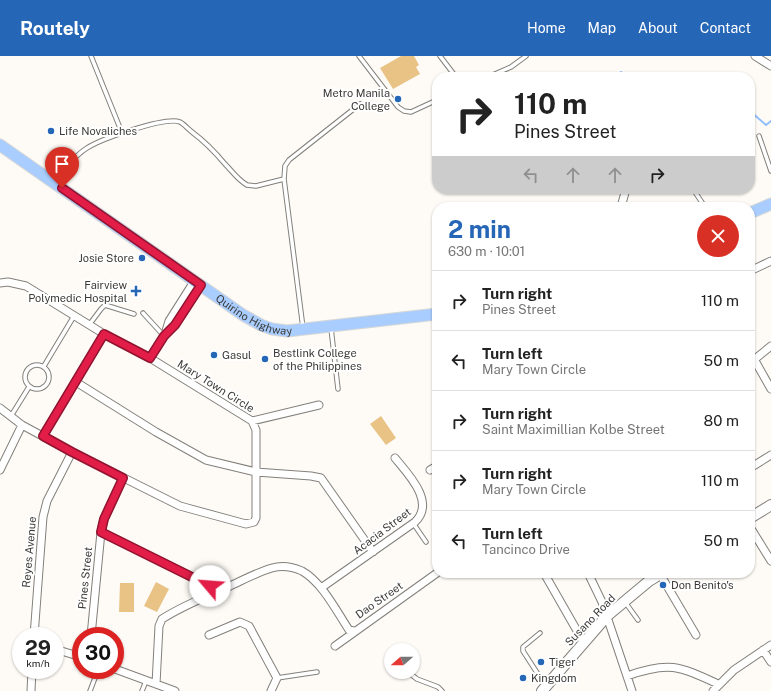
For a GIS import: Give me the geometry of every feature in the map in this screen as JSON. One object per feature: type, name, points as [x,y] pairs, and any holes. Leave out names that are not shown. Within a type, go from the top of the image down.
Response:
[{"type":"main road","name":"Quirino Highway","points":[[0,145],[243,315],[261,325],[272,329],[287,331],[432,315]]},
{"type":"main road","points":[[755,211],[771,204]]},
{"type":"main road","points":[[755,515],[771,505]]},
{"type":"main road","name":"Susano Road","points":[[544,689],[607,616],[654,578]]},
{"type":"street","points":[[755,56],[771,66]]},
{"type":"street","points":[[755,269],[771,261]]},
{"type":"street","name":"Mary Town Circle","points":[[0,283],[8,282],[26,286],[104,334],[150,358],[252,421],[256,430],[256,518],[254,522],[249,524],[185,508],[72,452],[22,424],[0,408]]},
{"type":"street","points":[[150,358],[164,336],[175,325],[198,283]]},
{"type":"street","points":[[43,436],[104,334]]},
{"type":"street","points":[[755,359],[771,346]]},
{"type":"street","points":[[755,365],[771,389]]},
{"type":"street","points":[[76,382],[156,432],[206,460],[256,472],[321,478],[373,552]]},
{"type":"street","points":[[252,421],[319,404]]},
{"type":"street","points":[[0,470],[3,457],[22,424]]},
{"type":"street","name":"Reyes Avenue","points":[[35,627],[43,517],[47,501],[72,452]]},
{"type":"street","points":[[755,465],[771,454]]},
{"type":"street","name":"Acacia Street","points":[[321,588],[420,517],[423,508],[419,490],[395,458]]},
{"type":"street","name":"Pines Street","points":[[92,627],[101,532],[104,519],[123,478]]},
{"type":"street","points":[[101,532],[210,586],[217,592]]},
{"type":"street","points":[[755,535],[771,561]]},
{"type":"street","points":[[156,684],[159,626],[162,619],[217,592],[272,568],[284,566],[302,572],[311,578],[321,588],[349,630],[354,631]]},
{"type":"street","name":"Dao Street","points":[[335,646],[432,576]]},
{"type":"street","points":[[547,578],[584,643]]},
{"type":"street","points":[[590,578],[602,602],[632,691]]},
{"type":"street","points":[[664,578],[696,635]]},
{"type":"street","points":[[209,635],[240,622],[249,626],[276,678],[270,691]]},
{"type":"street","points":[[713,691],[718,684],[734,670],[771,645]]},
{"type":"street","points":[[763,650],[771,662]]},
{"type":"street","points":[[627,676],[655,668],[681,668],[718,684]]},
{"type":"street","points":[[124,672],[175,691]]},
{"type":"street","points":[[31,691],[32,679]]},
{"type":"lane","points":[[90,56],[122,133]]},
{"type":"lane","points":[[359,56],[398,108],[410,112],[432,102]]},
{"type":"lane","points":[[440,56],[452,72]]},
{"type":"lane","points":[[499,72],[510,67],[526,56]]},
{"type":"lane","points":[[303,330],[284,179],[285,166],[289,160],[360,104]]},
{"type":"lane","points":[[63,172],[77,155],[101,140],[163,122],[175,121],[180,122],[203,140],[247,185],[256,186],[284,179]]},
{"type":"lane","points":[[759,136],[771,171]]},
{"type":"lane","points":[[89,325],[105,305],[134,314]]},
{"type":"lane","points":[[143,313],[164,336]]},
{"type":"lane","points":[[44,366],[74,316]]},
{"type":"lane","points":[[331,326],[338,389]]},
{"type":"lane","points":[[36,364],[44,366],[49,373],[49,381],[44,387],[36,390],[29,387],[24,381],[24,373],[29,366],[36,364]]},
{"type":"lane","points":[[10,416],[29,387]]},
{"type":"lane","points":[[413,523],[426,542]]},
{"type":"lane","points":[[624,601],[638,620]]},
{"type":"lane","points":[[540,633],[523,647],[523,651],[544,689]]},
{"type":"lane","points":[[276,678],[317,672]]},
{"type":"lane","points":[[90,691],[95,679]]},
{"type":"lane","points":[[417,679],[438,686],[442,691]]},
{"type":"lane","points":[[142,691],[146,681]]},
{"type":"shaded area","points":[[401,56],[414,56],[419,65],[416,67],[420,74],[393,89],[380,68]]},
{"type":"shaded area","points":[[381,416],[396,438],[386,445],[370,424]]},
{"type":"shaded area","points":[[156,582],[169,589],[157,612],[144,606]]},
{"type":"shaded area","points":[[120,583],[134,583],[134,612],[119,612]]},
{"type":"waterway","points":[[755,115],[766,125],[771,121]]},
{"type":"place","name":"Metro Manila College","points":[[398,99]]},
{"type":"place","name":"Life Novaliches","points":[[51,131]]},
{"type":"place","name":"Josie Store","points":[[142,258]]},
{"type":"place","name":"Fairview Polymedic Hospital","points":[[136,291]]},
{"type":"place","name":"Gasul","points":[[214,355]]},
{"type":"place","name":"Bestlink College of the Philippines","points":[[265,359]]},
{"type":"place","name":"Don Benito's","points":[[663,585]]},
{"type":"place","name":"Tiger","points":[[541,662]]},
{"type":"place","name":"Kingdom","points":[[523,678]]},
{"type":"route","points":[[62,188],[201,285],[175,325],[164,336],[150,358],[104,334],[43,436],[123,478],[104,519],[101,532],[210,586]]}]
